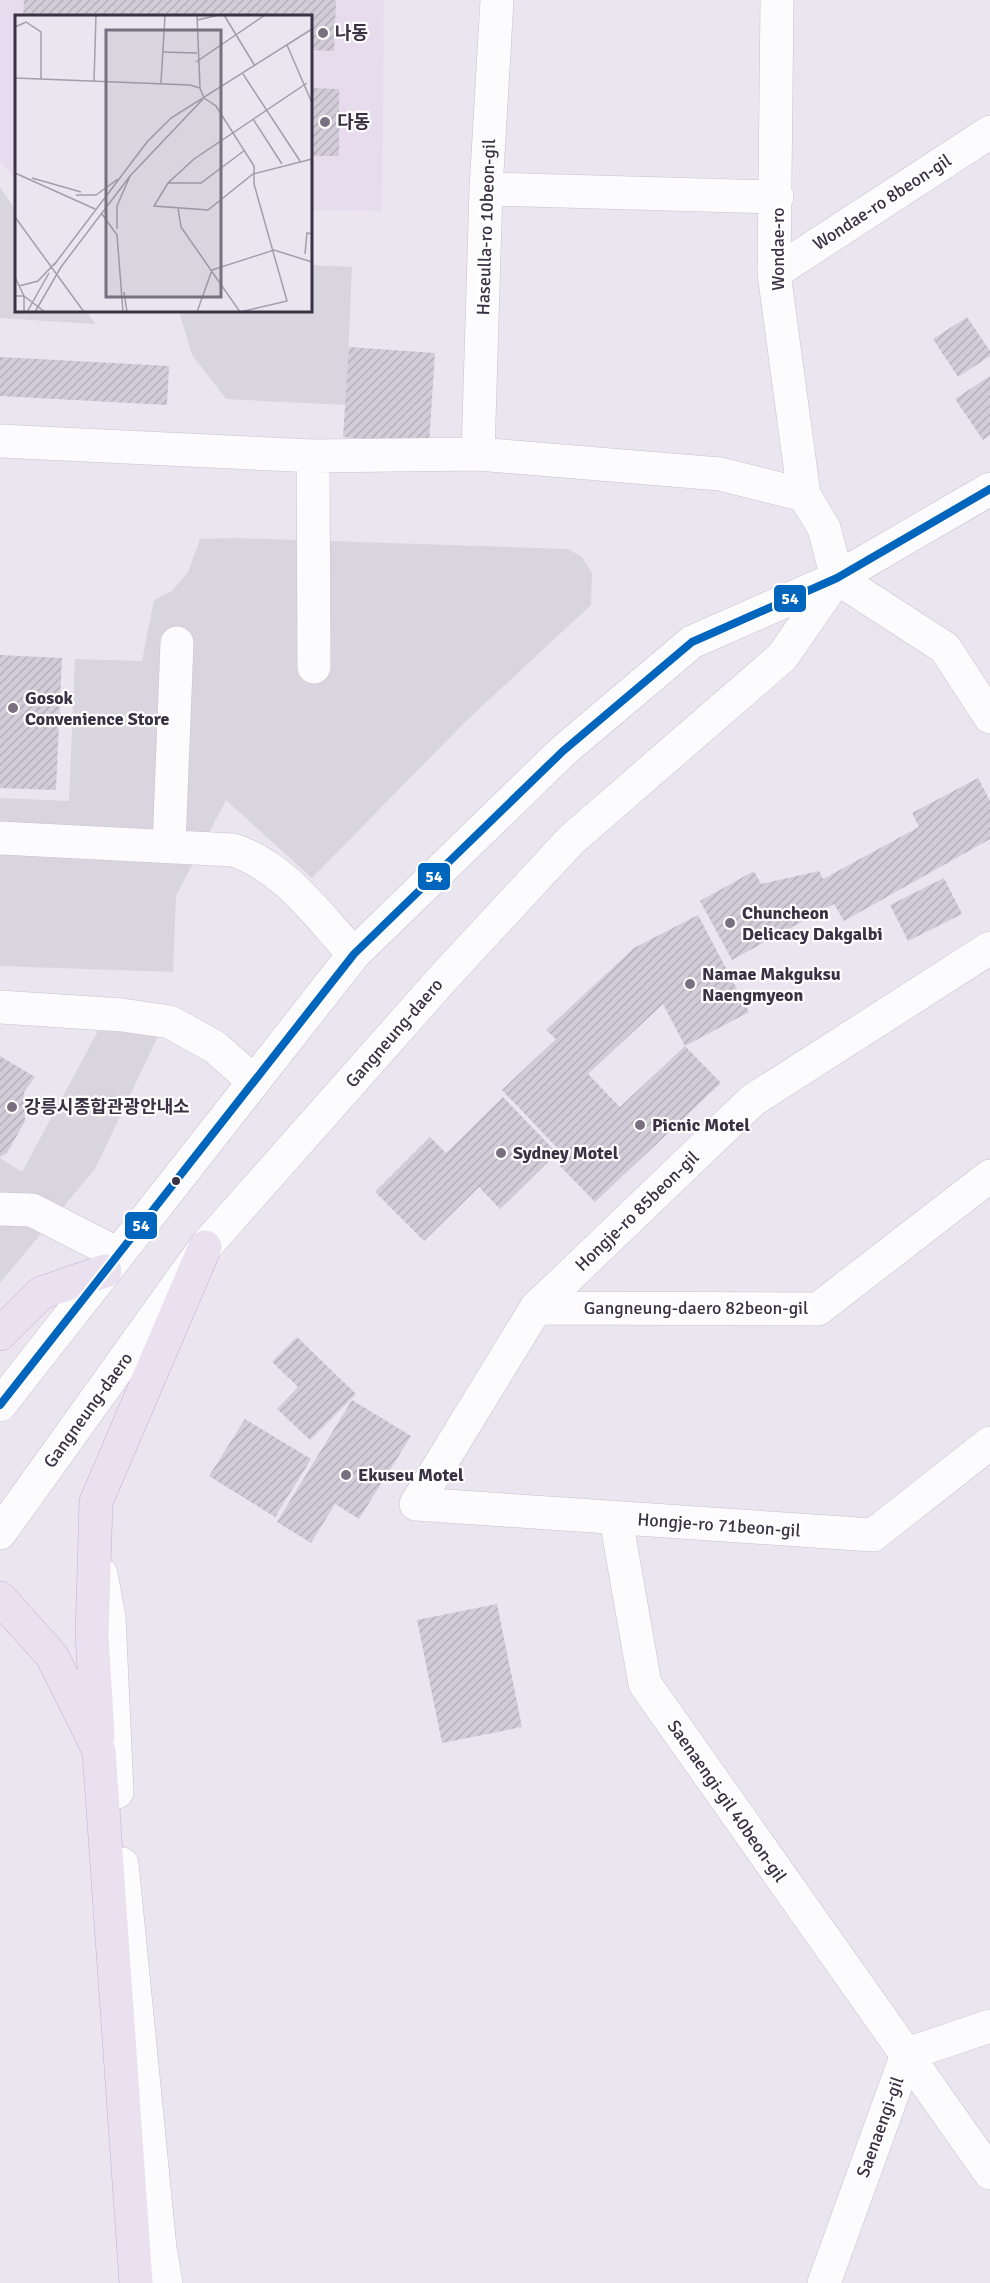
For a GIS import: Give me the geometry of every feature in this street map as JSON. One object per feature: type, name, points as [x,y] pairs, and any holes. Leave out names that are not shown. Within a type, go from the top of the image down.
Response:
[{"type":"main road","points":[[136,2283],[92,1635],[96,1502],[205,1247]]},
{"type":"main road","points":[[0,1334],[40,1293],[111,1262]]},
{"type":"main road","points":[[0,1598],[52,1656],[99,1751]]},
{"type":"street","name":"Haseulla-ro 10beon-gil","points":[[478,454],[486,189],[497,0]]},
{"type":"street","name":"Wondae-ro","points":[[777,0],[777,197],[774,273],[804,495]]},
{"type":"street","name":"Wondae-ro 8beon-gil","points":[[774,273],[990,132]]},
{"type":"street","points":[[486,189],[777,197]]},
{"type":"street","points":[[0,441],[313,456],[478,454],[720,474],[804,495],[824,528],[837,578],[945,648],[990,717]]},
{"type":"street","points":[[313,456],[314,667]]},
{"type":"street","name":"Gangneung-daero","points":[[0,1405],[354,954],[563,751],[692,642],[837,578],[990,489]]},
{"type":"street","name":"Gangneung-daero","points":[[0,1533],[205,1247],[444,977],[571,840],[782,657],[837,578]]},
{"type":"street","points":[[169,846],[177,643]]},
{"type":"street","points":[[0,838],[233,850],[254,857],[272,868],[354,954]]},
{"type":"street","name":"Hongje-ro 85beon-gil","points":[[416,1504],[536,1308],[753,1100],[990,948]]},
{"type":"street","points":[[0,1007],[122,1015],[170,1022],[215,1047],[253,1081]]},
{"type":"street","name":"Gangneung-daero 82beon-gil","points":[[536,1308],[818,1309],[990,1176]]},
{"type":"street","points":[[0,1209],[32,1210],[111,1262]]},
{"type":"street","name":"Hongje-ro 71beon-gil","points":[[416,1504],[873,1535],[990,1443]]},
{"type":"street","name":"Saenaengi-gil 40beon-gil","points":[[616,1519],[645,1684],[990,2174]]},
{"type":"street","points":[[95,1537],[109,1617],[118,1823],[166,2283]]},
{"type":"street","name":"Saenaengi-gil","points":[[824,2283],[906,2054],[990,2026]]},
{"type":"shaded area","points":[[0,0],[384,0],[382,211],[312,210],[312,15],[15,15],[15,180],[0,160]]},
{"type":"shaded area","points":[[0,187],[15,210],[15,312],[87,312],[95,324],[0,318]]},
{"type":"shaded area","points":[[312,265],[352,267],[346,405],[226,399],[192,355],[179,312],[312,312]]},
{"type":"shaded area","points":[[236,538],[568,549],[582,557],[592,573],[591,605],[465,722],[312,878],[226,800],[176,896],[173,972],[0,966],[0,798],[69,801],[75,659],[142,661],[154,600],[172,591],[188,572],[200,539]]},
{"type":"shaded area","points":[[98,1031],[160,1032],[95,1169],[0,1283],[0,1158],[22,1172]]},
{"type":"building","name":"나동","points":[[24,0],[336,0],[334,51],[312,50],[312,15],[23,15]]},
{"type":"building","name":"다동","points":[[312,88],[339,89],[339,156],[312,156]]},
{"type":"building","points":[[967,317],[990,351],[990,356],[958,377],[933,339]]},
{"type":"building","points":[[349,347],[435,353],[429,444],[343,437]]},
{"type":"building","points":[[0,357],[169,366],[167,405],[0,396]]},
{"type":"building","points":[[990,376],[990,435],[983,440],[955,399]]},
{"type":"building","points":[[0,655],[62,658],[56,790],[0,788]]},
{"type":"building","points":[[978,778],[990,801],[990,839],[844,921],[834,904],[732,960],[700,901],[754,871],[761,884],[819,871],[823,879],[919,827],[912,813]]},
{"type":"building","points":[[944,878],[962,914],[908,941],[890,905]]},
{"type":"building","points":[[698,915],[749,1012],[685,1046],[721,1083],[595,1202],[559,1165],[566,1157],[502,1090],[556,1039],[546,1030],[634,948]],"holes":[[[663,1004],[685,1046],[620,1107],[588,1074]]]},
{"type":"building","name":"강릉시종합관광안내소","points":[[0,1056],[35,1077],[24,1092],[25,1121],[7,1153],[0,1157]]},
{"type":"building","points":[[503,1097],[557,1153],[500,1209],[479,1187],[424,1241],[375,1192],[430,1137],[446,1153]]},
{"type":"building","points":[[297,1337],[356,1394],[310,1440],[277,1409],[298,1387],[272,1362]]},
{"type":"building","points":[[352,1400],[411,1436],[359,1519],[335,1504],[311,1543],[277,1522]]},
{"type":"building","points":[[245,1419],[311,1459],[275,1517],[209,1476]]},
{"type":"building","points":[[497,1604],[522,1727],[442,1743],[417,1620]]},
{"type":"transit line","name":"54","points":[[0,1405],[354,954],[563,751],[692,642],[837,578],[990,489]]},
{"type":"place","name":"나동","points":[[323,33]]},
{"type":"place","name":"다동","points":[[325,122]]},
{"type":"place","name":"Gosok Convenience Store","points":[[13,708]]},
{"type":"place","name":"Chuncheon Delicacy Dakgalbi","points":[[730,923]]},
{"type":"place","name":"Namae Makguksu Naengmyeon","points":[[690,984]]},
{"type":"place","name":"강릉시종합관광안내소","points":[[12,1107]]},
{"type":"place","name":"Picnic Motel","points":[[640,1125]]},
{"type":"place","name":"Sydney Motel","points":[[501,1153]]},
{"type":"place","name":"Ekuseu Motel","points":[[346,1475]]}]
